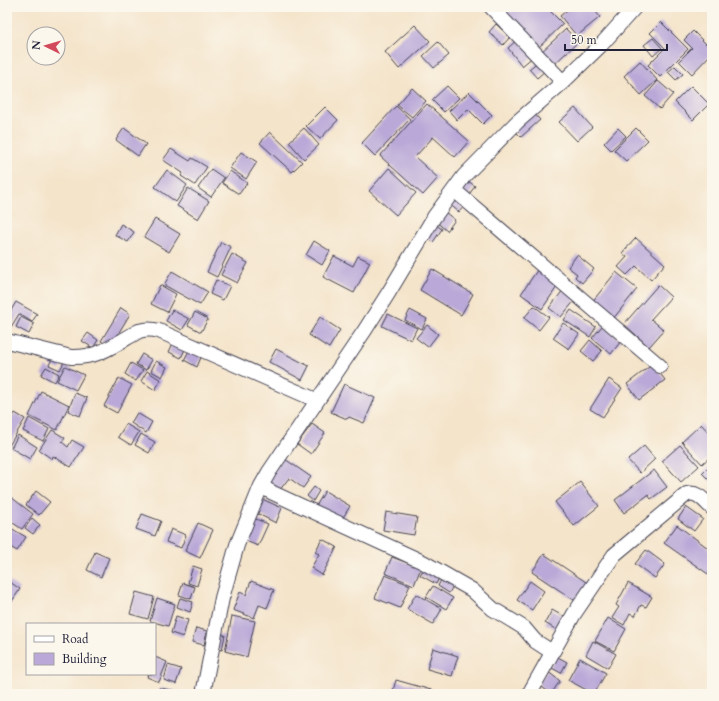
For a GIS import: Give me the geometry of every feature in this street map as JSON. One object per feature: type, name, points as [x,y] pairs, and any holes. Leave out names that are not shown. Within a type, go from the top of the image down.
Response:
[{"type":"street","points":[[491,7],[562,82]]},
{"type":"street","points":[[203,694],[222,598],[237,545],[273,492],[269,472],[369,323],[434,218],[464,176],[517,122],[601,45],[635,7]]},
{"type":"street","points":[[454,190],[660,366]]},
{"type":"street","points":[[7,341],[80,357],[99,354],[139,331],[153,329],[316,400]]},
{"type":"street","points":[[273,492],[423,562],[472,590],[493,610],[524,628],[535,641],[552,652]]},
{"type":"street","points":[[528,694],[574,614],[614,555],[687,494],[691,493],[697,495],[712,508]]},
{"type":"building","points":[[494,7],[546,7],[563,24],[536,50]]},
{"type":"building","points":[[571,7],[592,7],[600,17],[577,36],[560,16]]},
{"type":"building","points":[[661,22],[688,49],[660,77],[648,65],[665,48],[650,33]]},
{"type":"building","points":[[496,24],[510,37],[503,45],[489,32]]},
{"type":"building","points":[[415,25],[430,41],[399,69],[385,52]]},
{"type":"building","points":[[566,29],[578,42],[551,67],[539,54]]},
{"type":"building","points":[[693,31],[712,50],[712,53],[692,74],[679,61],[692,48],[684,40]]},
{"type":"building","points":[[519,38],[534,56],[522,66],[508,48]]},
{"type":"building","points":[[653,38],[662,48],[653,56],[644,45]]},
{"type":"building","points":[[438,42],[449,55],[434,68],[423,56]]},
{"type":"building","points":[[539,61],[546,70],[537,78],[529,69]]},
{"type":"building","points":[[640,61],[657,80],[641,95],[624,76]]},
{"type":"building","points":[[675,66],[683,74],[676,80],[668,72]]},
{"type":"building","points":[[658,81],[673,94],[660,109],[645,96]]},
{"type":"building","points":[[447,86],[459,98],[444,112],[432,100]]},
{"type":"building","points":[[691,86],[709,104],[693,120],[675,102]]},
{"type":"building","points":[[412,88],[426,101],[412,117],[397,105]]},
{"type":"building","points":[[469,92],[492,115],[483,124],[468,109],[457,120],[449,111]]},
{"type":"building","points":[[427,104],[469,141],[455,157],[433,137],[415,157],[438,178],[423,195],[380,156]]},
{"type":"building","points":[[396,106],[410,119],[375,156],[362,143]]},
{"type":"building","points":[[325,107],[338,120],[320,139],[306,126]]},
{"type":"building","points":[[575,108],[592,127],[577,141],[559,122]]},
{"type":"building","points":[[532,111],[540,120],[521,137],[513,129]]},
{"type":"building","points":[[124,128],[146,144],[138,156],[116,140]]},
{"type":"building","points":[[304,128],[319,145],[304,159],[289,142]]},
{"type":"building","points":[[618,128],[626,136],[611,150],[604,143]]},
{"type":"building","points":[[636,128],[648,140],[626,161],[614,150]]},
{"type":"building","points":[[270,132],[302,162],[292,172],[260,143]]},
{"type":"building","points":[[171,149],[190,161],[192,158],[207,167],[195,185],[181,176],[183,173],[163,160]]},
{"type":"building","points":[[241,152],[257,162],[246,179],[230,168]]},
{"type":"building","points":[[389,168],[416,193],[396,215],[369,191]]},
{"type":"building","points":[[211,169],[224,178],[211,197],[198,188]]},
{"type":"building","points":[[167,170],[187,185],[176,202],[155,187]]},
{"type":"building","points":[[230,171],[247,183],[239,194],[222,183]]},
{"type":"building","points":[[465,179],[475,186],[468,196],[457,189]]},
{"type":"building","points":[[188,188],[209,201],[198,219],[177,206]]},
{"type":"building","points":[[453,196],[465,205],[459,212],[448,203]]},
{"type":"building","points":[[441,209],[455,220],[447,231],[434,220]]},
{"type":"building","points":[[155,219],[180,234],[169,252],[144,237]]},
{"type":"building","points":[[433,223],[442,229],[433,242],[424,236]]},
{"type":"building","points":[[121,224],[134,232],[128,242],[115,235]]},
{"type":"building","points":[[636,238],[665,264],[651,280],[636,266],[627,275],[618,267],[627,257],[622,253]]},
{"type":"building","points":[[314,241],[330,251],[322,265],[306,255]]},
{"type":"building","points":[[221,242],[231,247],[217,277],[207,272]]},
{"type":"building","points":[[232,254],[248,263],[237,283],[221,275]]},
{"type":"building","points":[[577,255],[594,269],[582,283],[575,277],[577,274],[568,267]]},
{"type":"building","points":[[334,256],[353,266],[358,256],[370,262],[354,293],[323,277]]},
{"type":"building","points":[[432,269],[473,294],[461,315],[420,290]]},
{"type":"building","points":[[538,269],[559,284],[542,309],[521,294]]},
{"type":"building","points":[[172,271],[208,292],[200,305],[164,285]]},
{"type":"building","points":[[616,272],[637,289],[613,319],[592,302]]},
{"type":"building","points":[[216,280],[230,286],[223,300],[210,294]]},
{"type":"building","points":[[160,285],[176,294],[167,312],[151,304]]},
{"type":"building","points":[[658,285],[671,297],[651,319],[664,330],[649,347],[624,324]]},
{"type":"building","points":[[564,289],[576,299],[561,317],[549,308]]},
{"type":"building","points":[[16,302],[37,314],[32,322],[19,314],[11,327],[7,324],[7,317]]},
{"type":"building","points":[[534,306],[549,317],[539,330],[524,318]]},
{"type":"building","points":[[121,308],[130,314],[110,347],[101,341]]},
{"type":"building","points":[[172,310],[189,319],[182,330],[166,321]]},
{"type":"building","points":[[410,310],[427,319],[422,329],[405,320]]},
{"type":"building","points":[[571,310],[596,327],[590,337],[564,320]]},
{"type":"building","points":[[195,312],[208,319],[201,332],[188,325]]},
{"type":"building","points":[[388,314],[417,328],[411,340],[382,326]]},
{"type":"building","points":[[21,317],[34,324],[29,334],[16,327]]},
{"type":"building","points":[[320,317],[340,330],[329,348],[309,335]]},
{"type":"building","points":[[563,323],[579,334],[569,349],[553,338]]},
{"type":"building","points":[[427,325],[438,334],[428,347],[416,338]]},
{"type":"building","points":[[603,325],[621,341],[611,354],[592,338]]},
{"type":"building","points":[[88,333],[98,340],[93,348],[82,341]]},
{"type":"building","points":[[590,340],[602,351],[593,361],[581,351]]},
{"type":"building","points":[[174,341],[186,347],[181,358],[169,352]]},
{"type":"building","points":[[190,349],[202,355],[197,367],[184,360]]},
{"type":"building","points":[[276,349],[309,366],[302,380],[269,362]]},
{"type":"building","points":[[142,354],[152,360],[146,370],[136,364]]},
{"type":"building","points":[[53,357],[64,362],[60,370],[49,365]]},
{"type":"building","points":[[156,361],[167,367],[162,377],[151,371]]},
{"type":"building","points":[[131,363],[143,370],[136,381],[125,374]]},
{"type":"building","points":[[653,364],[665,380],[639,400],[627,384]]},
{"type":"building","points":[[65,366],[84,375],[76,390],[57,381]]},
{"type":"building","points":[[46,367],[59,374],[55,382],[41,375]]},
{"type":"building","points":[[147,371],[161,380],[155,390],[141,381]]},
{"type":"building","points":[[119,378],[132,385],[117,413],[104,406]]},
{"type":"building","points":[[609,379],[622,388],[603,417],[590,409]]},
{"type":"building","points":[[344,384],[375,398],[364,423],[349,417],[347,419],[331,412]]},
{"type":"building","points":[[41,391],[69,405],[57,430],[29,416]]},
{"type":"building","points":[[75,393],[87,398],[80,416],[68,411]]},
{"type":"building","points":[[15,413],[25,419],[7,449],[7,426]]},
{"type":"building","points":[[137,413],[152,422],[146,433],[131,423]]},
{"type":"building","points":[[29,418],[49,429],[43,441],[23,431]]},
{"type":"building","points":[[126,424],[139,432],[131,445],[118,437]]},
{"type":"building","points":[[312,424],[325,433],[311,454],[297,444]]},
{"type":"building","points":[[701,424],[712,436],[712,455],[702,464],[682,442]]},
{"type":"building","points":[[52,430],[65,438],[62,442],[68,447],[72,440],[84,447],[71,467],[53,456],[52,459],[39,450]]},
{"type":"building","points":[[141,434],[155,442],[149,453],[135,445]]},
{"type":"building","points":[[18,435],[37,447],[30,459],[11,448]]},
{"type":"building","points":[[680,445],[699,466],[681,482],[662,461]]},
{"type":"building","points":[[644,446],[655,459],[640,473],[628,460]]},
{"type":"building","points":[[282,457],[311,477],[303,488],[289,478],[279,491],[266,482]]},
{"type":"building","points":[[712,463],[712,483],[702,473]]},
{"type":"building","points":[[654,470],[667,487],[651,499],[648,495],[624,513],[615,500]]},
{"type":"building","points":[[580,482],[599,506],[574,526],[555,502]]},
{"type":"building","points":[[314,487],[319,491],[313,501],[307,496]]},
{"type":"building","points":[[36,491],[50,502],[39,515],[26,505]]},
{"type":"building","points":[[325,491],[350,506],[341,521],[316,506]]},
{"type":"building","points":[[7,494],[33,514],[22,529],[7,519]]},
{"type":"building","points":[[262,499],[282,508],[276,523],[256,513]]},
{"type":"building","points":[[686,507],[703,519],[694,531],[678,519]]},
{"type":"building","points":[[386,512],[417,517],[414,535],[383,530]]},
{"type":"building","points":[[142,514],[161,521],[155,536],[136,529]]},
{"type":"building","points":[[251,517],[268,524],[258,546],[241,539]]},
{"type":"building","points":[[32,518],[40,525],[33,534],[25,528]]},
{"type":"building","points":[[198,523],[213,530],[200,558],[185,551]]},
{"type":"building","points":[[677,525],[712,551],[712,569],[708,574],[664,543]]},
{"type":"building","points":[[9,527],[26,537],[17,551],[7,545],[7,530]]},
{"type":"building","points":[[171,529],[186,535],[181,548],[166,542]]},
{"type":"building","points":[[322,539],[337,547],[322,575],[311,568],[319,554],[315,552]]},
{"type":"building","points":[[646,550],[665,564],[655,578],[635,564]]},
{"type":"building","points":[[95,552],[109,558],[101,577],[87,570]]},
{"type":"building","points":[[544,554],[589,584],[577,602],[532,572]]},
{"type":"building","points":[[392,557],[421,568],[414,585],[385,573]]},
{"type":"building","points":[[426,565],[441,574],[436,584],[420,575]]},
{"type":"building","points":[[193,566],[202,569],[197,586],[188,583]]},
{"type":"building","points":[[385,575],[410,585],[400,608],[375,598]]},
{"type":"building","points":[[443,576],[455,583],[449,593],[438,586]]},
{"type":"building","points":[[7,580],[20,589],[7,609]]},
{"type":"building","points":[[251,581],[274,590],[267,608],[259,605],[254,618],[233,610],[240,592],[246,595]]},
{"type":"building","points":[[530,581],[544,591],[532,610],[517,600]]},
{"type":"building","points":[[183,583],[195,587],[191,599],[179,595]]},
{"type":"building","points":[[628,583],[652,597],[646,607],[641,605],[635,616],[630,613],[624,625],[612,618],[619,607],[616,605]]},
{"type":"building","points":[[433,586],[453,598],[446,609],[426,597]]},
{"type":"building","points":[[136,592],[154,597],[148,619],[130,614]]},
{"type":"building","points":[[416,594],[442,609],[433,624],[407,609]]},
{"type":"building","points":[[157,598],[175,604],[168,626],[150,621]]},
{"type":"building","points":[[180,598],[193,602],[190,612],[177,607]]},
{"type":"building","points":[[552,610],[568,619],[560,632],[545,623]]},
{"type":"building","points":[[176,616],[188,620],[183,637],[171,633]]},
{"type":"building","points":[[232,616],[255,621],[247,657],[225,651]]},
{"type":"building","points":[[608,618],[626,629],[614,651],[595,641]]},
{"type":"building","points":[[196,628],[207,631],[204,645],[192,642]]},
{"type":"building","points":[[216,634],[225,635],[222,650],[213,648]]},
{"type":"building","points":[[593,641],[616,654],[608,668],[586,655]]},
{"type":"building","points":[[433,648],[458,656],[452,676],[427,669]]},
{"type":"building","points":[[556,656],[567,662],[561,673],[550,667]]},
{"type":"building","points":[[156,657],[167,662],[159,682],[147,677],[148,675],[156,675]]},
{"type":"building","points":[[580,658],[606,673],[594,694],[568,680]]},
{"type":"building","points":[[168,665],[181,669],[176,684],[164,680]]},
{"type":"building","points":[[547,671],[560,681],[551,694],[538,684]]},
{"type":"building","points":[[396,680],[445,694],[392,694]]},
{"type":"building","points":[[159,688],[177,691],[176,694],[158,694]]}]
